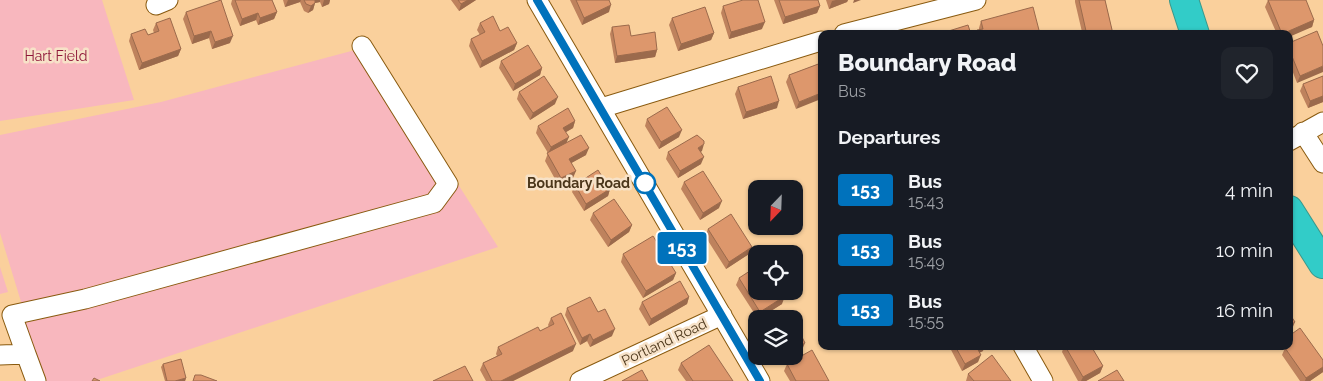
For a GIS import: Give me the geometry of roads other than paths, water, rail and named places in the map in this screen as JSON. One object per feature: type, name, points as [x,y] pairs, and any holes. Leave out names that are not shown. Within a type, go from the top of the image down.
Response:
[{"type":"highway","points":[[1184,0],[1194,30]]},
{"type":"highway","points":[[1293,216],[1323,264]]},
{"type":"street","points":[[537,0],[760,381]]},
{"type":"street","points":[[860,30],[976,0]]},
{"type":"street","points":[[601,108],[818,42]]},
{"type":"street","points":[[36,381],[26,354],[7,324],[12,315],[85,299],[434,202],[448,184],[362,46]]},
{"type":"street","points":[[1323,122],[1296,136],[1323,163]]},
{"type":"street","name":"Portland Road","points":[[580,381],[722,315]]},
{"type":"street","points":[[1025,350],[1043,381]]},
{"type":"street","points":[[0,354],[26,354]]},
{"type":"place","name":"Boundary Road","points":[[645,183]]},
{"type":"park label","name":"Hart Field","points":[[56,56]]}]
